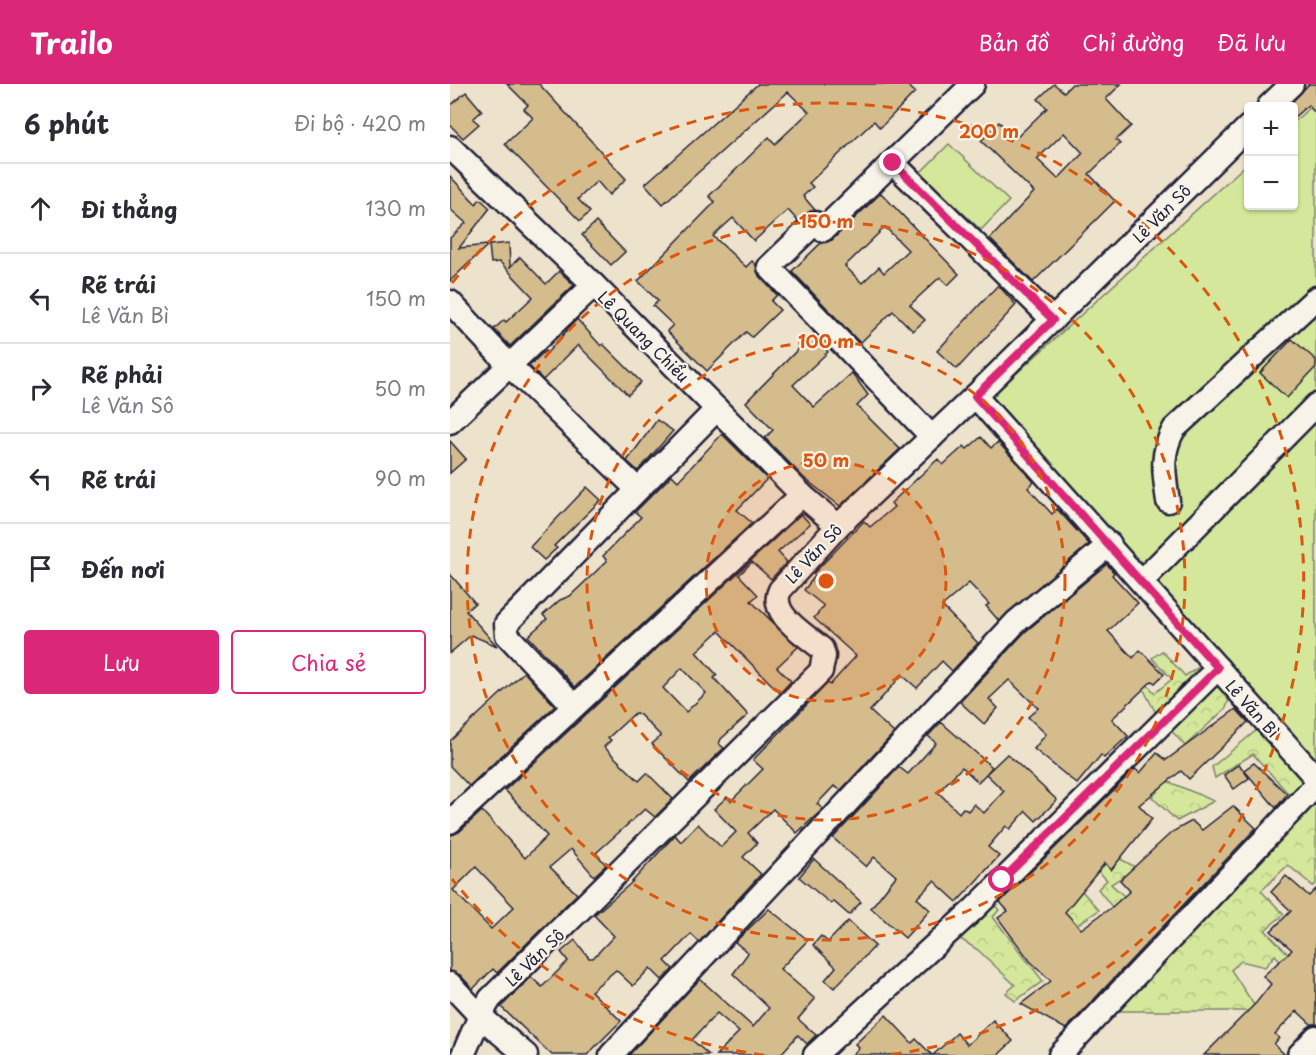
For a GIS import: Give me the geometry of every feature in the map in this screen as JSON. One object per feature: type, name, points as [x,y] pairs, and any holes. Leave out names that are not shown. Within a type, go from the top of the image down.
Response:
[{"type":"street","points":[[932,437],[769,267],[815,223],[823,230],[973,84]]},
{"type":"street","points":[[1273,102],[1292,84]]},
{"type":"street","name":"Lê Văn Sô","points":[[463,1055],[490,999],[821,671],[824,657],[822,649],[780,612],[776,598],[780,590],[838,525],[975,396],[1244,131]]},
{"type":"street","name":"Lê Quang Chiểu","points":[[450,147],[594,285],[802,495],[838,525]]},
{"type":"street","points":[[893,163],[1053,320]]},
{"type":"street","points":[[450,422],[594,285]]},
{"type":"street","points":[[1168,501],[1163,464],[1167,442],[1174,429],[1316,298]]},
{"type":"street","points":[[450,302],[509,365],[637,489]]},
{"type":"street","name":"Lê Văn Bì","points":[[975,396],[1110,544],[1316,778]]},
{"type":"street","points":[[1142,581],[1316,405]]},
{"type":"street","points":[[574,706],[507,635],[504,628],[717,409]]},
{"type":"street","points":[[450,822],[802,495]]},
{"type":"street","points":[[610,1055],[1016,622],[1110,544]]},
{"type":"street","points":[[815,1055],[974,909],[1218,668]]},
{"type":"street","points":[[1060,1055],[1316,785]]},
{"type":"street","points":[[450,984],[480,1016],[526,1055]]},
{"type":"street","points":[[1299,1055],[1316,1037]]},
{"type":"green space","points":[[1316,106],[1316,767],[984,403],[1244,167],[1244,210],[1298,210],[1298,118],[1308,109]]},
{"type":"green space","points":[[949,144],[1009,201],[981,230],[920,173]]},
{"type":"green space","points":[[1162,651],[1185,676],[1199,667],[1206,673],[1160,721],[1134,671],[1155,693],[1172,679],[1152,658]]},
{"type":"green space","points":[[1215,681],[1229,699],[1226,708],[1185,746],[1169,728]]},
{"type":"green space","points":[[1258,729],[1309,786],[1295,801],[1253,754],[1215,778],[1212,767]]},
{"type":"green space","points":[[1167,781],[1214,801],[1177,821],[1152,797]]},
{"type":"green space","points":[[1316,800],[1316,884],[1313,886],[1288,865],[1261,891],[1284,914],[1265,930],[1296,962],[1288,969],[1275,955],[1265,967],[1241,961],[1231,970],[1258,1011],[1110,1011]]},
{"type":"green space","points":[[1115,856],[1137,868],[1111,884],[1124,896],[1112,907],[1098,889],[1107,880],[1098,871]]},
{"type":"green space","points":[[1082,891],[1099,910],[1072,928],[1057,913]]},
{"type":"green space","points":[[990,900],[999,910],[993,917],[1043,981],[1015,1001],[1006,993],[1015,985],[978,950],[954,935]]},
{"type":"building","points":[[507,84],[539,84],[626,179],[609,195],[597,181],[578,199],[590,212],[580,221],[505,144],[533,118],[524,109],[528,105]]},
{"type":"building","points":[[758,84],[906,84],[915,92],[880,128],[874,121],[809,183],[813,187],[803,196],[815,210],[797,220],[788,210],[754,241],[733,218],[713,236],[746,267],[752,261],[756,265],[759,276],[777,295],[771,301],[780,310],[752,337],[746,332],[707,371],[667,331],[673,325],[653,306],[658,301],[638,281],[715,202],[709,196],[769,137],[775,144],[809,112],[788,92],[663,204],[645,184]]},
{"type":"building","points":[[1054,84],[1064,92],[1072,84],[1121,84],[1106,99],[1131,126],[1116,140],[1120,144],[1089,174],[1115,201],[1033,282],[990,239],[1034,192],[981,141],[999,122],[1016,138],[1047,108],[1038,99]],"holes":[[[1064,133],[1083,153],[1058,179],[1037,159]]]},
{"type":"building","points":[[1309,84],[1316,84],[1316,114],[1308,105],[1298,114],[1298,102],[1293,101]]},
{"type":"building","points":[[466,92],[482,111],[473,119],[479,124],[463,138],[450,125],[450,106]]},
{"type":"building","points":[[450,176],[476,204],[480,199],[490,208],[459,248],[488,245],[450,281],[450,238],[466,223],[450,209]]},
{"type":"building","points":[[881,193],[959,274],[948,285],[940,277],[910,305],[925,320],[913,331],[893,311],[860,343],[792,271],[821,243],[832,240]],"holes":[[[885,227],[908,250],[884,273],[879,267],[862,283],[845,266]]]},
{"type":"building","points":[[596,222],[625,252],[611,265],[582,235]]},
{"type":"building","points":[[509,243],[510,267],[520,257],[546,284],[559,271],[574,285],[510,346],[494,329],[504,320],[506,322],[533,297],[500,262],[491,263],[489,245]]},
{"type":"building","points":[[998,285],[1016,305],[957,369],[937,351]]},
{"type":"building","points":[[577,319],[601,346],[603,344],[641,382],[628,395],[578,345],[543,380],[529,366],[545,351],[547,353]]},
{"type":"building","points":[[814,333],[828,352],[793,385],[814,407],[852,373],[868,395],[857,406],[900,449],[840,506],[804,478],[765,438],[773,430],[746,402]]},
{"type":"building","points":[[1292,339],[1316,360],[1316,367],[1287,398],[1260,373]]},
{"type":"building","points":[[657,420],[673,431],[638,471],[627,461]]},
{"type":"building","points":[[722,434],[767,479],[737,510],[752,523],[575,687],[528,636],[547,619],[543,615],[560,600],[570,596],[607,561],[603,556],[641,517],[635,512],[672,475],[678,481]]},
{"type":"building","points":[[981,437],[991,448],[998,442],[1034,482],[1028,488],[1052,514],[1057,509],[1089,544],[999,621],[986,606],[989,604],[969,583],[942,606],[978,643],[952,671],[942,661],[917,688],[902,675],[870,711],[894,733],[841,790],[834,786],[817,804],[823,809],[797,833],[773,809],[748,833],[757,843],[743,857],[761,874],[699,942],[691,934],[665,961],[673,969],[662,980],[650,968],[633,986],[616,970],[591,991],[621,1021],[587,1055],[552,1055],[501,1007],[531,977],[542,987],[568,961],[561,952],[575,940],[589,958],[593,958],[614,936],[594,915],[630,884],[675,835],[681,842],[698,824],[721,847],[736,832],[714,809],[727,797],[731,801],[763,769],[753,760],[828,683],[830,685],[856,656],[814,618],[824,606],[804,590],[815,576],[813,574],[864,521],[870,527],[894,507],[891,503],[938,459],[943,465],[964,446],[967,449]]},
{"type":"building","points":[[450,441],[466,459],[450,473]]},
{"type":"building","points":[[587,487],[601,500],[554,546],[557,548],[544,560],[530,547]]},
{"type":"building","points":[[801,514],[810,524],[778,552],[787,562],[771,579],[752,562],[739,575],[758,595],[751,601],[798,647],[777,667],[791,681],[780,693],[719,631],[696,652],[717,675],[714,678],[748,715],[721,739],[719,744],[724,748],[689,782],[652,744],[661,736],[639,714],[635,713],[608,738],[611,740],[604,747],[639,781],[647,773],[673,799],[655,817],[645,809],[596,853],[606,865],[594,876],[571,849],[550,867],[577,894],[497,973],[493,969],[473,989],[460,975],[450,971],[450,835],[459,832],[482,811],[525,858],[547,836],[505,790]],"holes":[[[682,668],[706,693],[686,712],[663,688]],[[476,867],[514,907],[491,929],[453,890]]]},
{"type":"building","points":[[1107,564],[1114,573],[1112,575],[1138,603],[1108,631],[1133,658],[1140,650],[1164,674],[1155,683],[1152,681],[1112,719],[1128,736],[1104,758],[1101,755],[1077,784],[1034,749],[1046,734],[1028,717],[1038,708],[1009,680],[989,699],[998,708],[984,724],[960,702],[1025,632]]},
{"type":"building","points":[[450,574],[475,603],[466,611],[497,646],[471,635],[450,653]]},
{"type":"building","points":[[524,672],[555,706],[469,786],[450,766],[450,741]]},
{"type":"building","points":[[1236,709],[1248,722],[1189,779],[1181,771],[1139,805],[1152,819],[1111,870],[1105,863],[1065,912],[1081,929],[1112,907],[1130,891],[1120,880],[1172,832],[1192,821],[1202,830],[1233,806],[1256,828],[1066,1029],[1021,1004],[1051,981],[1030,961],[998,918],[1008,911],[1000,902],[1135,769],[1140,773],[1157,753],[1166,760]]},
{"type":"building","points":[[941,722],[992,767],[986,774],[1007,754],[1057,800],[1036,821],[1026,811],[1010,829],[1006,826],[988,847],[999,856],[957,902],[934,881],[917,898],[930,910],[905,938],[871,908],[896,876],[874,857],[866,867],[833,838],[899,767],[908,774],[936,743],[928,736]],"holes":[[[962,767],[978,782],[986,774],[1004,791],[984,813],[974,804],[968,811],[963,808],[959,813],[938,792]]]},
{"type":"building","points":[[1254,763],[1287,794],[1276,808],[1244,770]]},
{"type":"building","points":[[1239,764],[1249,778],[1234,789],[1224,775]]},
{"type":"building","points":[[814,859],[861,902],[849,915],[833,901],[831,904],[799,877]]},
{"type":"building","points":[[1286,876],[1309,896],[1316,889],[1316,1024],[1311,1024],[1297,1011],[1275,1034],[1279,1038],[1274,1044],[1285,1055],[1204,1055],[1256,1003],[1271,984],[1263,976],[1292,950],[1271,931],[1291,911],[1271,892]]},
{"type":"building","points":[[769,909],[808,940],[780,969],[815,999],[798,1019],[816,1035],[807,1044],[798,1035],[780,1055],[716,1055],[739,1032],[717,1013],[692,1040],[709,1055],[629,1055],[700,979],[753,1027],[769,1008],[733,974],[748,953],[735,942]]},
{"type":"building","points":[[848,921],[875,946],[834,988],[825,980],[836,967],[813,945],[821,936],[828,942]]},
{"type":"building","points":[[886,1015],[912,1043],[916,1039],[932,1055],[852,1055],[859,1048],[855,1044]]},
{"type":"building","points":[[993,1020],[1013,1041],[998,1055],[933,1055],[957,1033],[967,1045]]},
{"type":"route","points":[[893,163],[1053,320],[975,396],[1110,544],[1218,668],[1002,880]]}]
